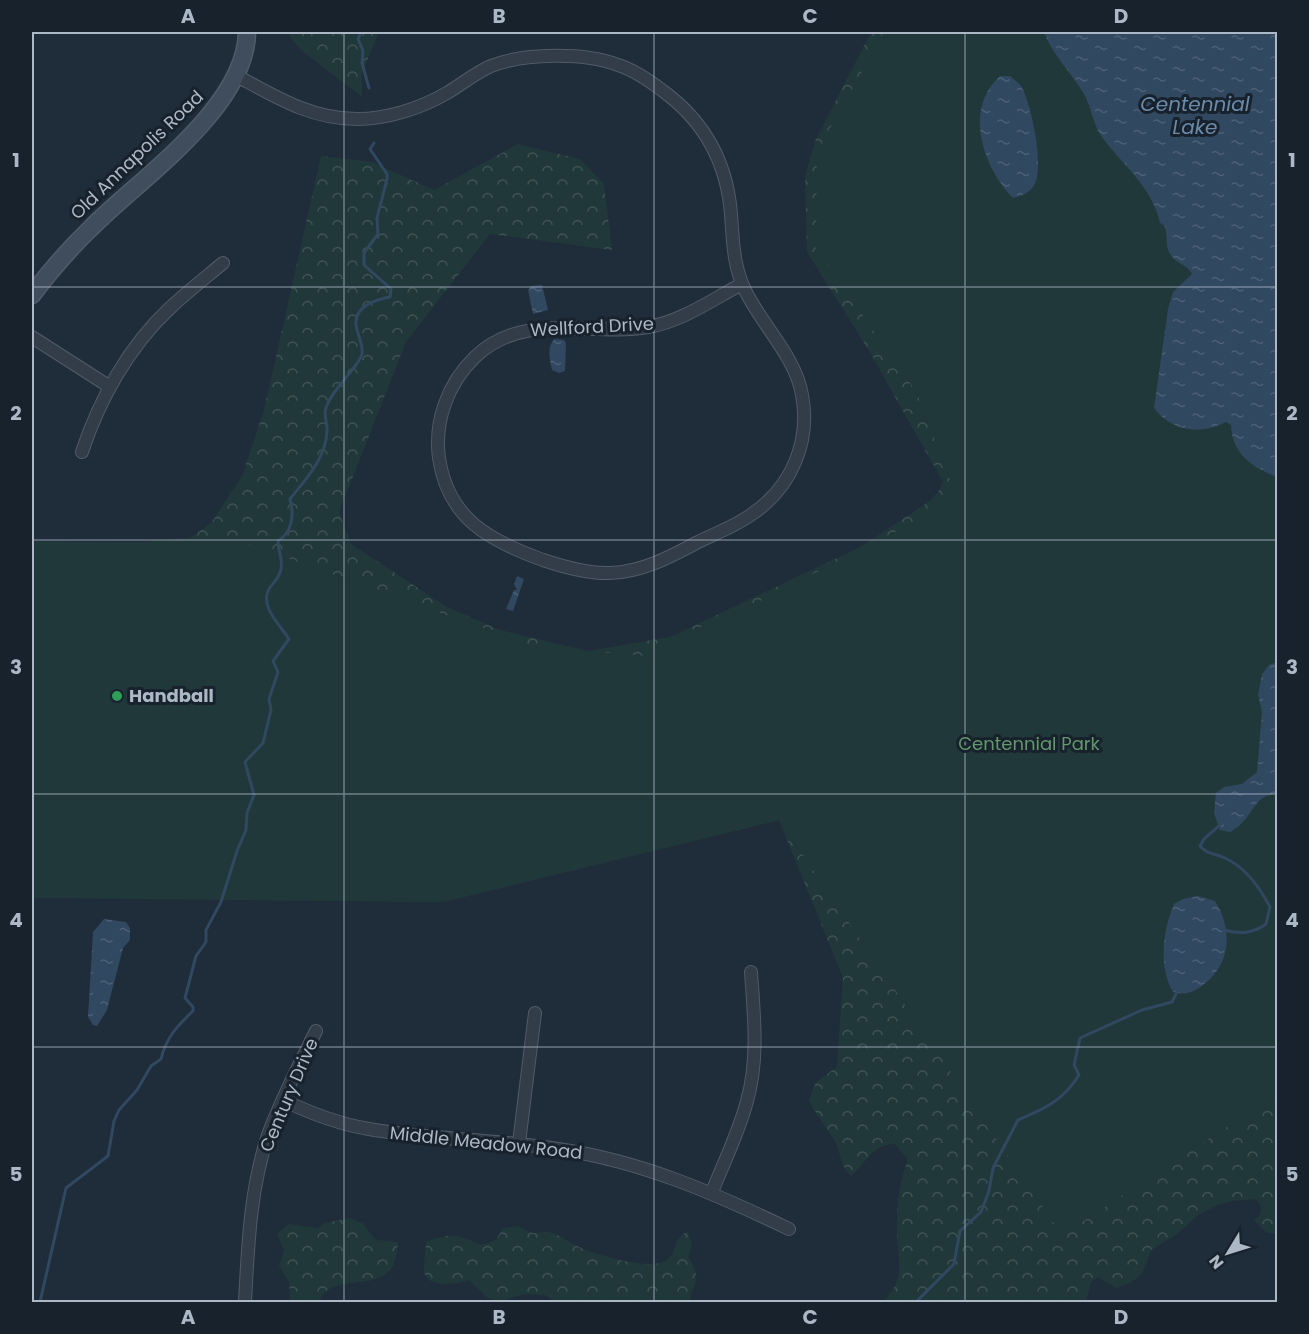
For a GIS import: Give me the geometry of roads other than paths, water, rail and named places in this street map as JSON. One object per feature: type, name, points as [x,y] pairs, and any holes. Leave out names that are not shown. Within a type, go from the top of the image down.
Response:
[{"type":"street","name":"Old Annapolis Road","points":[[32,295],[92,227],[211,113],[237,76],[244,59],[248,32]]},
{"type":"street","name":"Wellford Drive","points":[[237,76],[297,109],[327,116],[358,119],[400,113],[423,105],[493,66],[514,60],[570,57],[601,59],[622,66],[663,91],[693,116],[714,147],[729,191],[732,244],[742,284],[758,316],[795,371],[802,391],[804,414],[799,454],[789,475],[767,502],[751,515],[658,563],[608,574],[555,564],[515,550],[486,536],[468,519],[452,498],[442,475],[438,435],[448,394],[458,376],[477,355],[518,331],[540,327],[651,327],[669,321],[742,284]]},
{"type":"street","points":[[82,452],[95,413],[149,330],[170,308],[223,263]]},
{"type":"street","points":[[32,337],[110,387]]},
{"type":"street","points":[[712,1192],[739,1127],[751,1083],[755,1050],[752,972]]},
{"type":"street","points":[[519,1143],[535,1013]]},
{"type":"street","name":"Century Drive","points":[[245,1302],[248,1241],[257,1181],[268,1135],[316,1031]]},
{"type":"street","name":"Middle Meadow Road","points":[[283,1100],[313,1114],[368,1129],[519,1143],[624,1162],[673,1176],[789,1229]]},
{"type":"water","name":"Centennial Lake","points":[[1044,32],[1277,32],[1277,477],[1259,469],[1239,452],[1232,435],[1231,425],[1226,422],[1207,429],[1187,429],[1169,422],[1154,408],[1168,309],[1173,292],[1192,274],[1170,254],[1164,225],[1160,223],[1151,198],[1102,137],[1084,94],[1052,49]]},
{"type":"water","points":[[1000,76],[1010,76],[1021,86],[1025,94],[1033,121],[1038,152],[1037,179],[1033,187],[1026,193],[1013,198],[993,170],[981,138],[982,105],[989,89]]},
{"type":"water","points":[[542,285],[548,310],[533,314],[528,290],[531,286]]},
{"type":"water","points":[[555,339],[564,340],[566,343],[565,371],[559,373],[552,370],[550,358],[550,345]]},
{"type":"water","points":[[517,576],[524,579],[513,611],[506,609],[514,590],[517,590],[514,584]]},
{"type":"water","points":[[1277,662],[1277,794],[1269,795],[1257,803],[1238,827],[1230,832],[1220,830],[1214,813],[1216,793],[1224,787],[1242,784],[1257,772],[1262,712],[1258,695],[1262,674],[1269,665]]},
{"type":"water","points":[[1198,896],[1215,901],[1221,912],[1226,935],[1224,957],[1212,977],[1199,988],[1189,993],[1173,992],[1168,982],[1164,960],[1167,925],[1174,904],[1183,899]]},
{"type":"water","points":[[104,919],[126,922],[130,928],[130,940],[123,948],[107,1010],[97,1026],[93,1025],[88,1017],[93,932]]},
{"type":"waterway","points":[[361,32],[358,39],[363,51],[362,63],[369,88]]},
{"type":"waterway","points":[[40,1302],[66,1188],[108,1156],[114,1121],[119,1110],[137,1090],[151,1066],[161,1059],[173,1033],[193,1011],[193,1007],[185,998],[196,956],[206,942],[206,930],[221,902],[246,830],[247,813],[254,795],[245,762],[263,743],[271,710],[269,699],[278,672],[273,661],[289,639],[272,616],[267,602],[269,589],[278,578],[281,569],[278,541],[287,533],[291,522],[290,499],[314,468],[323,450],[327,431],[325,411],[329,401],[362,354],[356,323],[358,314],[368,304],[390,297],[391,289],[364,265],[364,253],[378,234],[377,218],[387,179],[387,174],[370,149],[374,143]]},
{"type":"waterway","points":[[1220,825],[1204,839],[1200,846],[1232,862],[1245,872],[1270,907],[1266,924],[1256,930],[1246,932],[1223,930]]},
{"type":"waterway","points":[[916,1302],[954,1264],[960,1231],[981,1212],[989,1191],[993,1168],[1018,1120],[1045,1108],[1060,1098],[1079,1075],[1074,1065],[1080,1038],[1142,1010],[1172,1002],[1178,990]]},
{"type":"place","name":"Handball","points":[[117,696]]},
{"type":"park label","name":"Centennial Park","points":[[1029,744]]}]
